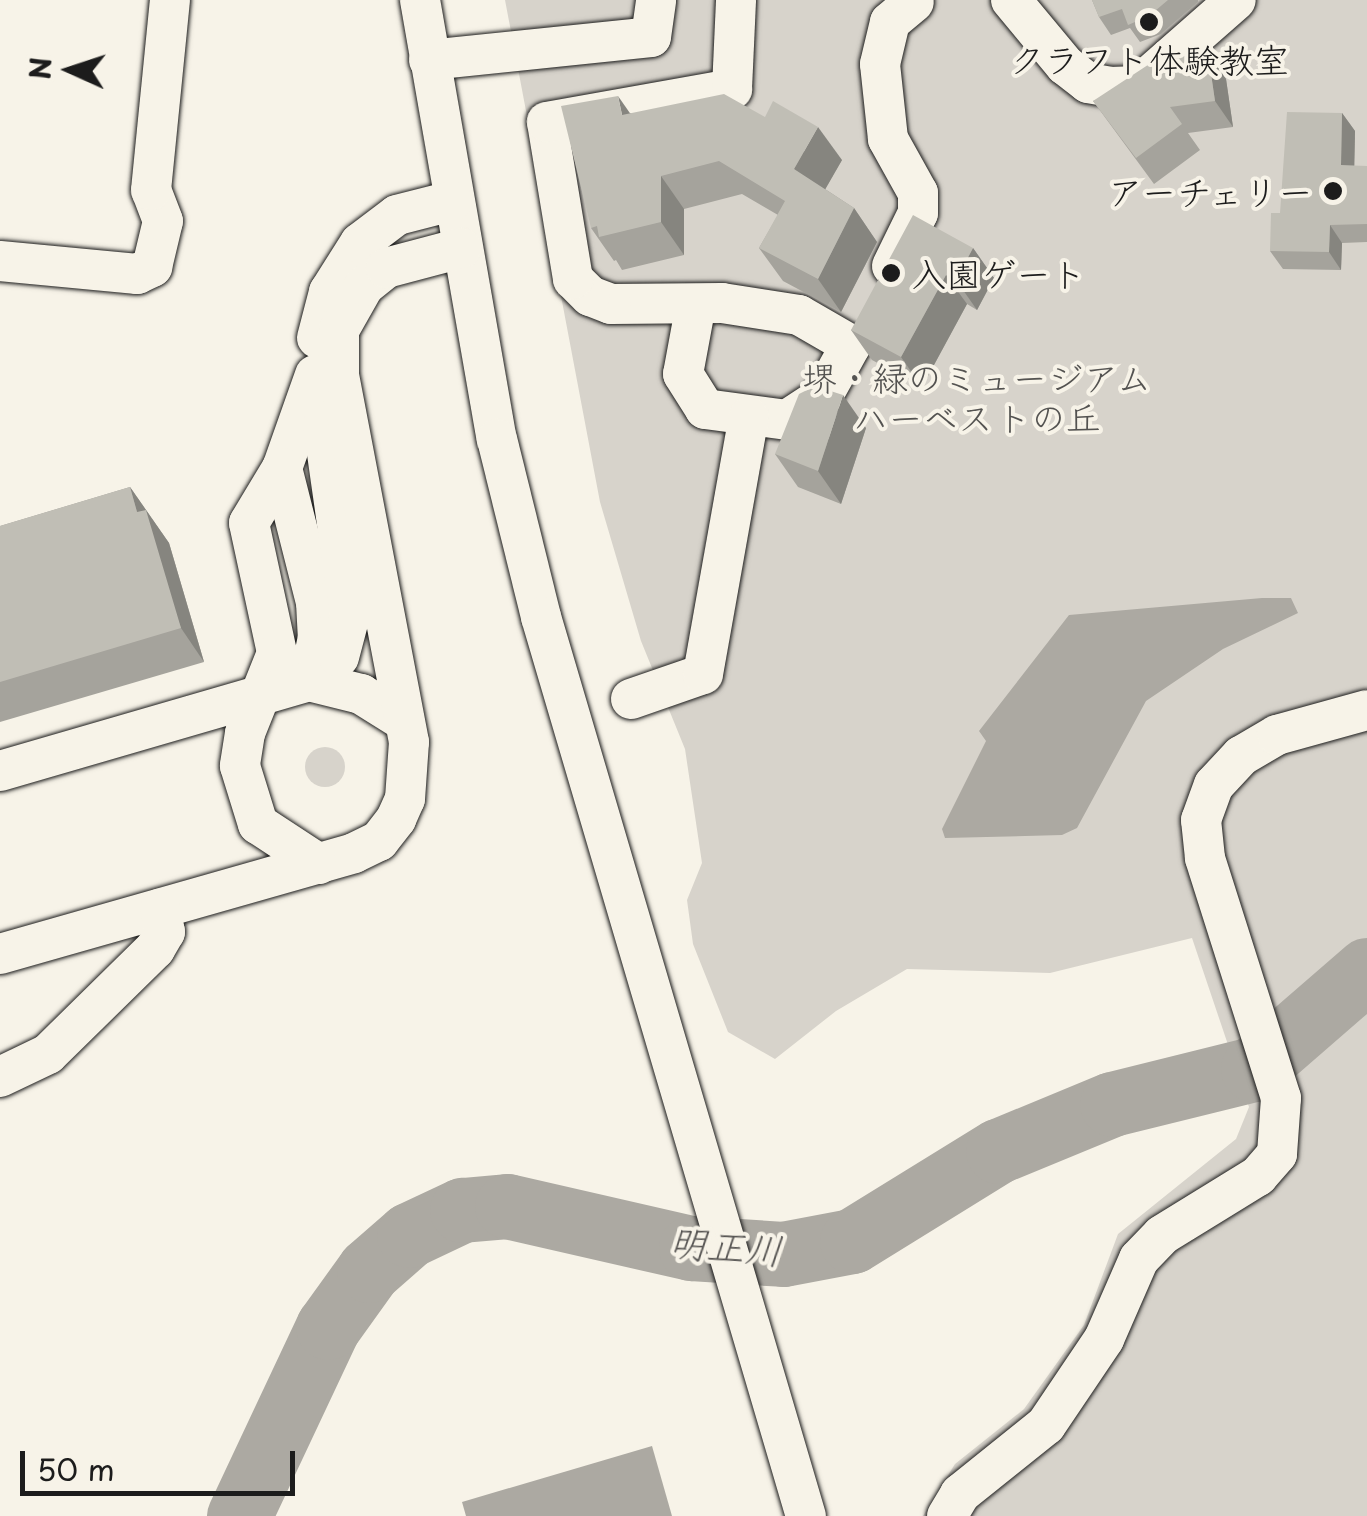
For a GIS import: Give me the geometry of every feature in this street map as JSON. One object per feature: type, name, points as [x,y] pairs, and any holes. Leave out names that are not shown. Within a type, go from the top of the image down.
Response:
[{"type":"street","points":[[0,260],[138,274],[152,267],[164,221],[151,190],[170,0]]},
{"type":"street","points":[[420,0],[452,201],[498,440],[541,618],[806,1516]]},
{"type":"street","points":[[429,60],[650,37],[656,0]]},
{"type":"street","points":[[736,0],[732,88],[547,122],[573,279],[612,304],[696,304],[799,315],[851,346]]},
{"type":"street","points":[[1012,0],[1065,65],[1088,84],[1110,87],[1138,86],[1236,0]]},
{"type":"street","points":[[696,304],[683,374],[705,409],[787,420],[822,397],[918,213],[918,192],[888,139],[880,64],[890,22],[914,2]]},
{"type":"street","points":[[0,772],[309,681],[339,658],[350,616],[315,375],[318,326],[329,292],[360,243],[397,216],[452,201]]},
{"type":"street","points":[[0,954],[319,864],[379,841],[396,820],[410,770],[339,374],[339,330],[364,286],[386,268],[461,248]]},
{"type":"street","points":[[315,375],[282,468],[248,522],[277,636],[274,667],[246,733],[243,791],[258,824],[319,864]]},
{"type":"street","points":[[631,699],[703,674],[749,417]]},
{"type":"street","points":[[282,468],[316,602],[318,636],[309,681]]},
{"type":"street","points":[[309,681],[360,694],[404,720]]},
{"type":"street","points":[[947,1516],[960,1494],[1046,1425],[1104,1338],[1139,1259],[1162,1235],[1258,1176],[1277,1154],[1281,1098],[1205,858],[1201,820],[1214,785],[1241,756],[1277,735],[1367,710]]},
{"type":"street","points":[[0,1076],[48,1054],[155,948],[165,932],[160,909]]},
{"type":"green space","name":"堺・緑のミュージアム ハーベストの丘","points":[[505,0],[1367,0],[1367,1516],[923,1516],[955,1464],[1024,1409],[1084,1325],[1118,1234],[1236,1139],[1249,1107],[1192,938],[1050,973],[907,969],[836,1011],[775,1059],[728,1032],[693,944],[687,900],[702,863],[685,749],[641,641],[600,502]]},
{"type":"green space","points":[[325,747],[339,753],[345,767],[339,781],[325,787],[311,781],[305,767],[311,753]]},
{"type":"shaded area","points":[[1291,598],[1298,613],[1223,649],[1146,701],[1077,828],[1062,835],[945,838],[942,829],[986,741],[979,731],[1069,615]]},
{"type":"shaded area","points":[[652,1446],[672,1516],[466,1516],[462,1502]]},
{"type":"building","points":[[1092,0],[1168,0],[1149,16],[1128,25],[1122,9],[1099,17]]},
{"type":"building","points":[[1208,53],[1215,101],[1170,107],[1182,124],[1136,158],[1093,101],[1157,59]]},
{"type":"building","points":[[724,94],[765,117],[773,101],[818,127],[794,169],[854,208],[818,279],[759,248],[785,201],[719,161],[661,176],[661,222],[599,237],[597,226],[591,228],[561,106],[618,96],[622,115]]},
{"type":"building","points":[[1287,112],[1342,113],[1341,165],[1367,166],[1367,224],[1330,225],[1329,252],[1270,251],[1271,213],[1280,213]]},
{"type":"building","points":[[913,215],[973,248],[956,280],[946,275],[901,357],[851,330]]},
{"type":"building","points":[[815,386],[843,395],[818,471],[775,454],[799,394]]},
{"type":"building","points":[[130,487],[137,512],[146,510],[181,628],[0,682],[0,526]]},
{"type":"waterway","name":"明正川","points":[[239,1516],[328,1327],[369,1270],[409,1235],[462,1210],[507,1206],[691,1248],[783,1254],[852,1241],[998,1151],[1112,1104],[1253,1069],[1367,970]]},
{"type":"place","name":"クラフト体験教室","points":[[1149,22]]},
{"type":"place","name":"アーチェリー","points":[[1333,191]]},
{"type":"place","name":"入園ゲート","points":[[891,273]]}]
